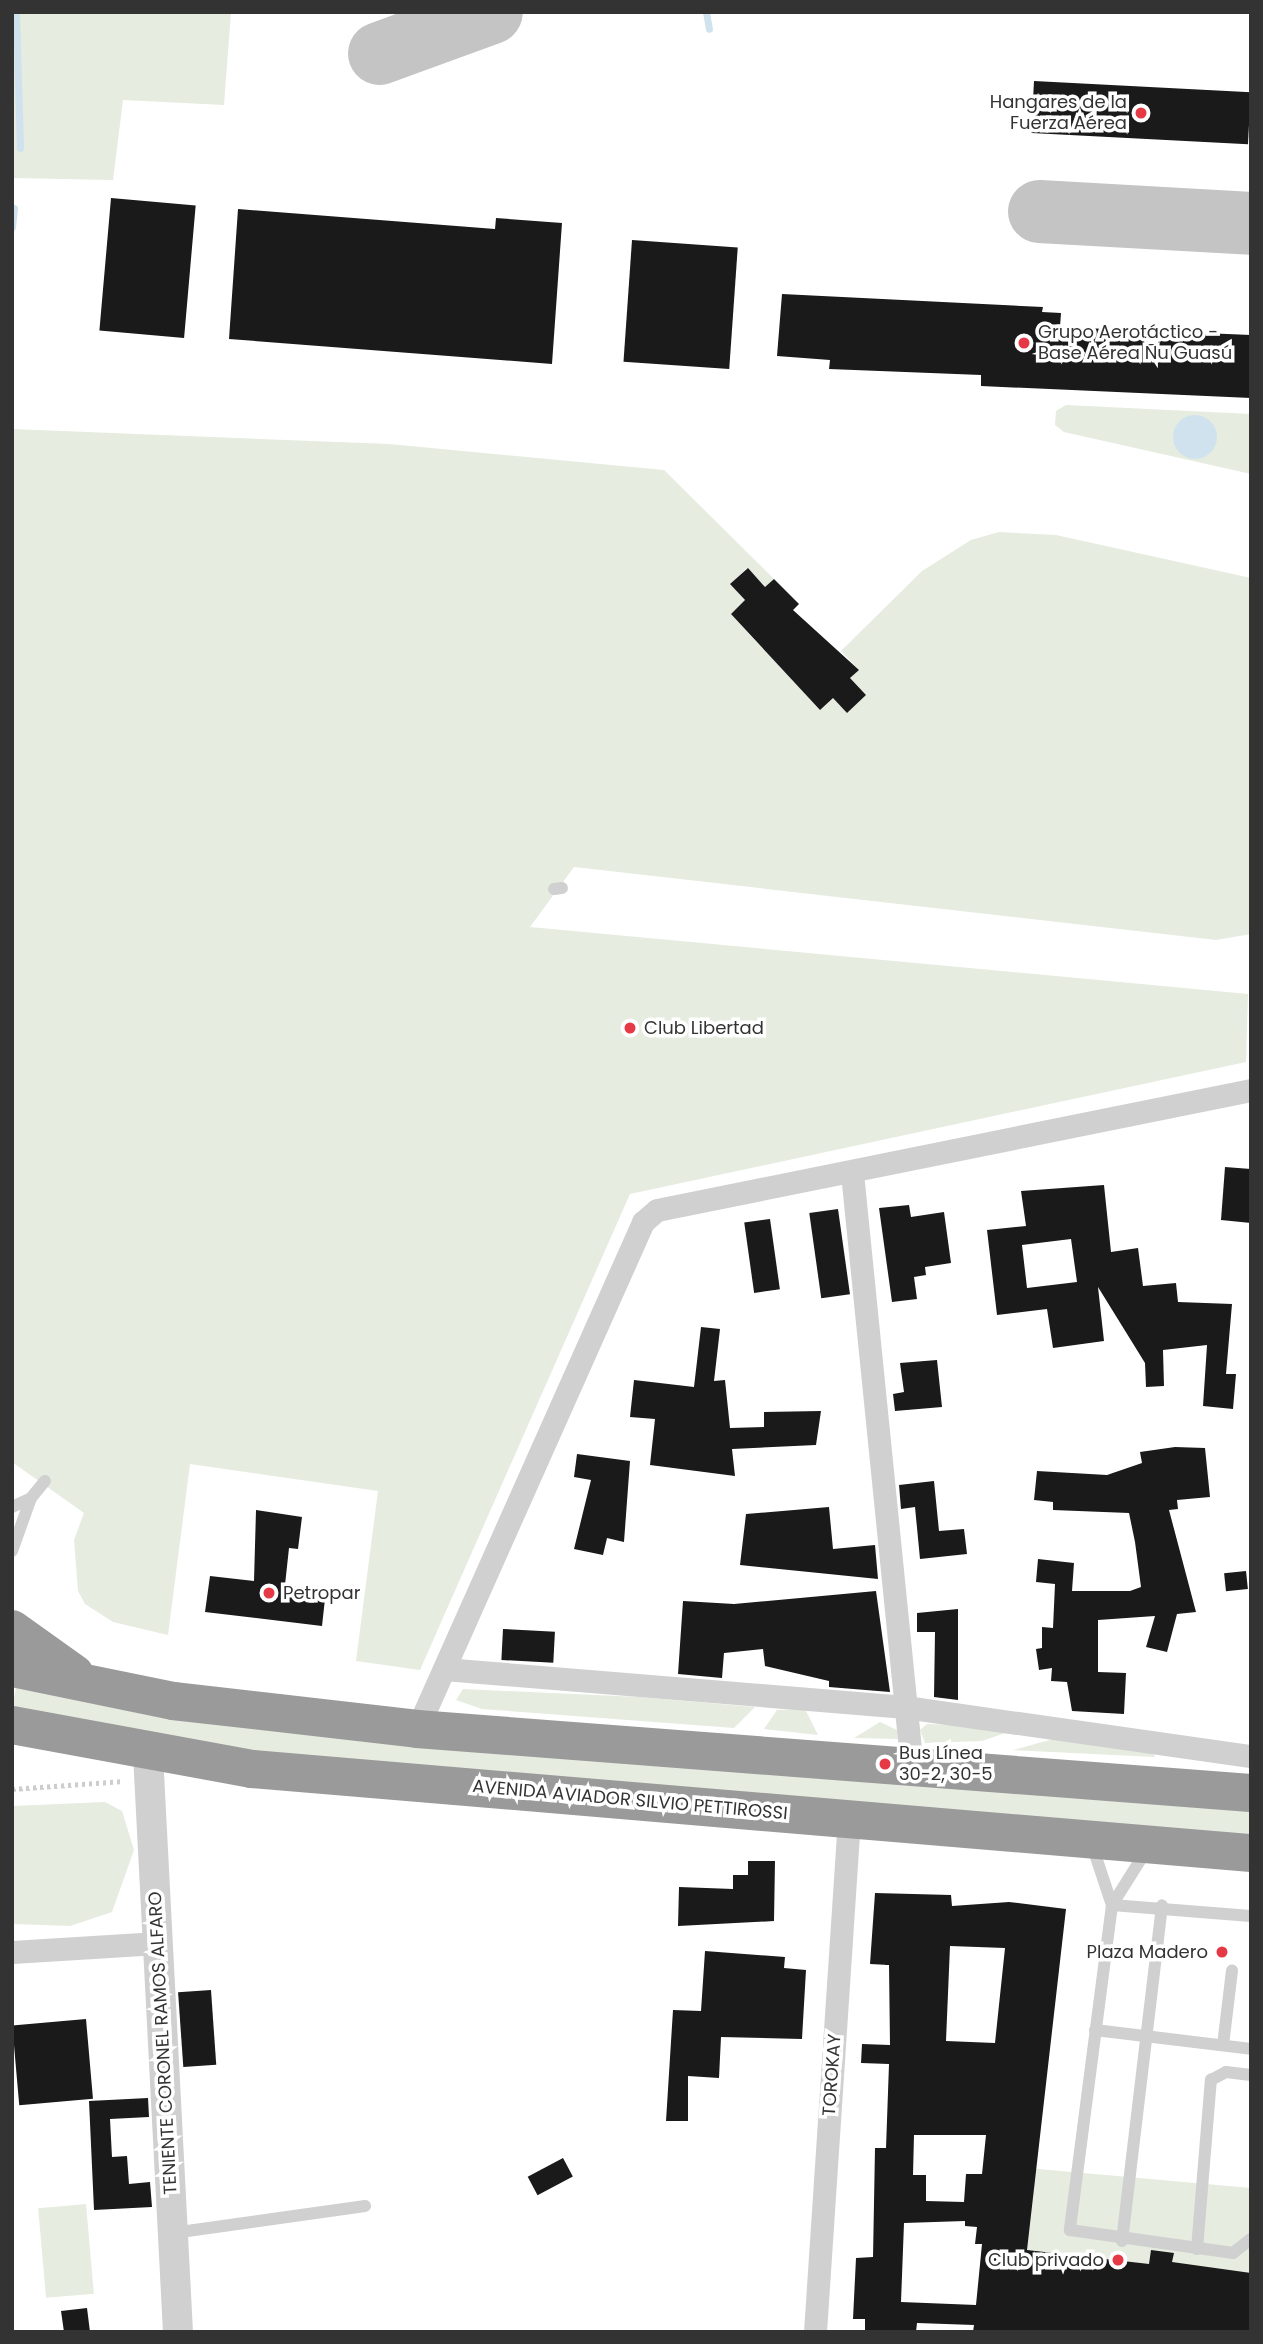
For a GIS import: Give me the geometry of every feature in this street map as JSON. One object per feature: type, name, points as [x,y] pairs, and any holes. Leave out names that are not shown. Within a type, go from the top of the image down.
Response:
[{"type":"highway","points":[[12,1629],[98,1688]]},
{"type":"highway","points":[[12,1668],[98,1688],[417,1729],[1251,1793]]},
{"type":"highway","name":"AVENIDA AVIADOR SILVIO PETTIROSSI","points":[[12,1725],[94,1744],[148,1767],[252,1769],[1251,1853]]},
{"type":"highway","points":[[12,1752],[94,1744]]},
{"type":"street","points":[[417,1729],[643,1222],[657,1210],[852,1173],[1251,1090]]},
{"type":"street","points":[[852,1173],[912,1769]]},
{"type":"street","points":[[444,1669],[905,1707],[1251,1756]]},
{"type":"street","name":"TENIENTE CORONEL RAMOS ALFARO","points":[[148,1767],[178,2332]]},
{"type":"street","name":"TOROKAY","points":[[815,2332],[849,1819]]},
{"type":"street","points":[[12,1952],[158,1943]]},
{"type":"lane","points":[[12,1550],[31,1498],[45,1481]]},
{"type":"lane","points":[[12,1507],[31,1498]]},
{"type":"lane","points":[[1090,1840],[1112,1905]]},
{"type":"lane","points":[[1151,1844],[1112,1905],[1070,2230],[1122,2241],[1233,2253],[1251,2239]]},
{"type":"lane","points":[[1112,1905],[1162,1905],[1251,1916]]},
{"type":"lane","points":[[1122,2241],[1162,1905]]},
{"type":"lane","points":[[1223,2045],[1232,1971]]},
{"type":"lane","points":[[1095,2030],[1251,2049]]},
{"type":"lane","points":[[1197,2249],[1211,2080],[1226,2071],[1251,2075]]},
{"type":"lane","points":[[173,2233],[365,2206]]},
{"type":"path","points":[[12,1789],[148,1767]]},
{"type":"shaded area","points":[[12,12],[231,12],[224,105],[123,100],[113,180],[12,178]]},
{"type":"shaded area","points":[[1066,405],[1251,414],[1251,474],[1064,432],[1055,425],[1056,411]]},
{"type":"shaded area","name":"Club Libertad","points":[[12,429],[389,444],[664,470],[774,579],[765,587],[747,568],[730,584],[745,601],[731,614],[819,709],[833,698],[847,713],[866,695],[850,678],[859,670],[841,651],[922,571],[971,540],[999,532],[1056,535],[1251,578],[1251,934],[1216,940],[574,867],[530,927],[1248,994],[1246,1062],[630,1194],[420,1670],[356,1661],[378,1491],[190,1464],[168,1635],[113,1622],[85,1604],[78,1591],[74,1540],[84,1513],[12,1462]]},
{"type":"shaded area","points":[[16,1687],[1251,1806],[1251,1835],[240,1752],[12,1708]]},
{"type":"shaded area","points":[[463,1689],[639,1697],[755,1707],[734,1728],[482,1709],[456,1700]]},
{"type":"shaded area","points":[[805,1709],[818,1735],[764,1729],[777,1710]]},
{"type":"shaded area","points":[[880,1722],[897,1730],[898,1739],[854,1738]]},
{"type":"shaded area","points":[[927,1724],[981,1726],[1011,1731],[982,1741],[925,1743],[920,1730]]},
{"type":"shaded area","points":[[1053,1739],[1153,1753],[1155,1757],[1013,1750]]},
{"type":"shaded area","points":[[105,1802],[122,1811],[134,1850],[112,1912],[70,1926],[12,1924],[12,1806]]},
{"type":"shaded area","name":"Club privado","points":[[993,2165],[1251,2188],[1251,2332],[979,2332]]},
{"type":"shaded area","points":[[86,2204],[94,2294],[46,2298],[38,2208]]},
{"type":"water","points":[[1195,415],[1210,422],[1217,437],[1210,452],[1195,459],[1180,452],[1173,437],[1180,422]]},
{"type":"building","name":"Hangares de la Fuerza Aérea","points":[[1034,81],[1251,92],[1248,144],[1031,133]]},
{"type":"building","points":[[111,198],[196,205],[184,338],[99,330]]},
{"type":"building","points":[[238,209],[495,229],[496,218],[562,223],[552,364],[229,339]]},
{"type":"building","points":[[632,240],[738,247],[729,369],[623,362]]},
{"type":"building","name":"Grupo Aerotáctico - Base Aérea Ñu Guasú","points":[[782,294],[1043,307],[1042,312],[1061,313],[1060,327],[1251,335],[1251,398],[981,386],[981,375],[829,369],[830,360],[777,356]]},
{"type":"building","points":[[748,568],[765,587],[774,579],[799,604],[793,610],[859,670],[850,678],[866,695],[847,713],[833,698],[820,710],[731,614],[745,600],[730,584]]},
{"type":"building","points":[[1225,1167],[1251,1169],[1251,1223],[1221,1220]]},
{"type":"building","points":[[1104,1185],[1111,1252],[1138,1248],[1143,1286],[1176,1283],[1178,1302],[1232,1304],[1226,1374],[1236,1374],[1233,1409],[1203,1406],[1207,1345],[1163,1350],[1164,1386],[1146,1387],[1145,1363],[1098,1287],[1104,1341],[1053,1348],[1047,1309],[997,1315],[987,1230],[1026,1226],[1021,1191]],"holes":[[[1071,1239],[1077,1282],[1027,1288],[1022,1245]]]},
{"type":"building","points":[[909,1205],[911,1217],[944,1212],[951,1263],[925,1267],[926,1275],[914,1277],[917,1299],[892,1302],[879,1208]]},
{"type":"building","points":[[838,1209],[850,1294],[821,1298],[809,1213]]},
{"type":"building","points":[[770,1219],[780,1289],[754,1293],[744,1223]]},
{"type":"building","points":[[701,1327],[720,1329],[714,1381],[725,1380],[730,1428],[764,1427],[764,1412],[821,1411],[816,1445],[732,1449],[735,1476],[650,1465],[655,1419],[630,1417],[634,1380],[694,1387]]},
{"type":"building","points":[[937,1360],[942,1407],[895,1411],[893,1394],[904,1392],[900,1363]]},
{"type":"building","points":[[1175,1447],[1205,1448],[1210,1497],[1177,1500],[1178,1509],[1169,1510],[1196,1612],[1177,1614],[1167,1652],[1146,1647],[1155,1616],[1098,1620],[1098,1672],[1126,1673],[1124,1714],[1072,1711],[1067,1682],[1051,1681],[1052,1668],[1039,1670],[1036,1649],[1042,1648],[1042,1627],[1053,1628],[1055,1584],[1036,1582],[1038,1559],[1074,1563],[1072,1591],[1130,1591],[1141,1587],[1135,1542],[1129,1513],[1053,1510],[1053,1502],[1034,1500],[1037,1471],[1107,1475],[1142,1463],[1140,1452]]},
{"type":"building","points":[[577,1454],[630,1461],[624,1542],[607,1538],[603,1555],[574,1549],[591,1480],[574,1477]]},
{"type":"building","points":[[934,1481],[939,1531],[964,1529],[967,1554],[920,1559],[915,1507],[901,1509],[899,1485]]},
{"type":"building","points":[[829,1507],[833,1549],[875,1545],[878,1579],[740,1565],[746,1514]]},
{"type":"building","points":[[256,1510],[302,1517],[298,1549],[289,1548],[285,1585],[326,1590],[322,1626],[205,1612],[210,1576],[254,1581]]},
{"type":"building","points":[[1246,1571],[1248,1589],[1226,1591],[1224,1573]]},
{"type":"building","points":[[876,1591],[890,1692],[829,1687],[829,1681],[765,1666],[763,1649],[724,1653],[722,1678],[678,1674],[683,1601],[734,1604]]},
{"type":"building","points":[[958,1609],[958,1700],[934,1697],[935,1632],[917,1632],[917,1613]]},
{"type":"building","points":[[503,1629],[555,1632],[553,1663],[501,1660]]},
{"type":"building","points":[[748,1861],[775,1861],[774,1921],[678,1926],[679,1887],[733,1889],[733,1875],[748,1875]]},
{"type":"building","points":[[875,1893],[951,1895],[952,1906],[1009,1902],[1066,1909],[1027,2250],[1149,2264],[1151,2250],[1174,2253],[1172,2262],[1251,2273],[1251,2332],[973,2332],[974,2325],[917,2323],[916,2332],[865,2332],[865,2319],[853,2319],[856,2258],[873,2257],[875,2148],[886,2148],[889,2064],[861,2063],[862,2044],[890,2045],[889,1965],[870,1964]],"holes":[[[950,1946],[1005,1948],[995,2043],[946,2041]],[[914,2135],[986,2135],[982,2174],[966,2174],[964,2202],[926,2201],[926,2175],[913,2175]],[[965,2221],[965,2226],[977,2227],[975,2244],[982,2244],[976,2305],[901,2302],[904,2223]]]},
{"type":"building","points":[[705,1951],[785,1957],[784,1968],[806,1970],[802,2039],[721,2037],[719,2078],[688,2076],[688,2121],[666,2121],[673,2010],[701,2011]]},
{"type":"building","points":[[211,1990],[216,2065],[183,2067],[178,1992]]},
{"type":"building","points":[[86,2019],[93,2099],[19,2105],[12,2025]]},
{"type":"building","points":[[148,2098],[149,2117],[110,2119],[112,2157],[127,2156],[129,2184],[150,2182],[152,2207],[94,2210],[89,2101]]},
{"type":"building","points":[[563,2158],[573,2177],[538,2195],[528,2177]]},
{"type":"building","points":[[87,2308],[90,2332],[64,2332],[61,2311]]},
{"type":"waterway","points":[[16,12],[20,148]]},
{"type":"waterway","points":[[706,12],[709,29]]},
{"type":"waterway","points":[[12,227],[14,208]]},
{"type":"taxiway","points":[[379,53],[491,12]]},
{"type":"taxiway","points":[[1039,211],[1251,223]]},
{"type":"place","name":"Hangares de la Fuerza Aérea","points":[[1141,113]]},
{"type":"place","name":"Grupo Aerotáctico - Base Aérea Ñu Guasú","points":[[1024,343]]},
{"type":"place","name":"Club Libertad","points":[[630,1028]]},
{"type":"place","name":"Petropar","points":[[269,1593]]},
{"type":"place","name":"Bus Línea 30-2, 30-5","points":[[885,1764]]},
{"type":"place","name":"Plaza Madero","points":[[1222,1952]]},
{"type":"place","name":"Club privado","points":[[1118,2260]]}]
